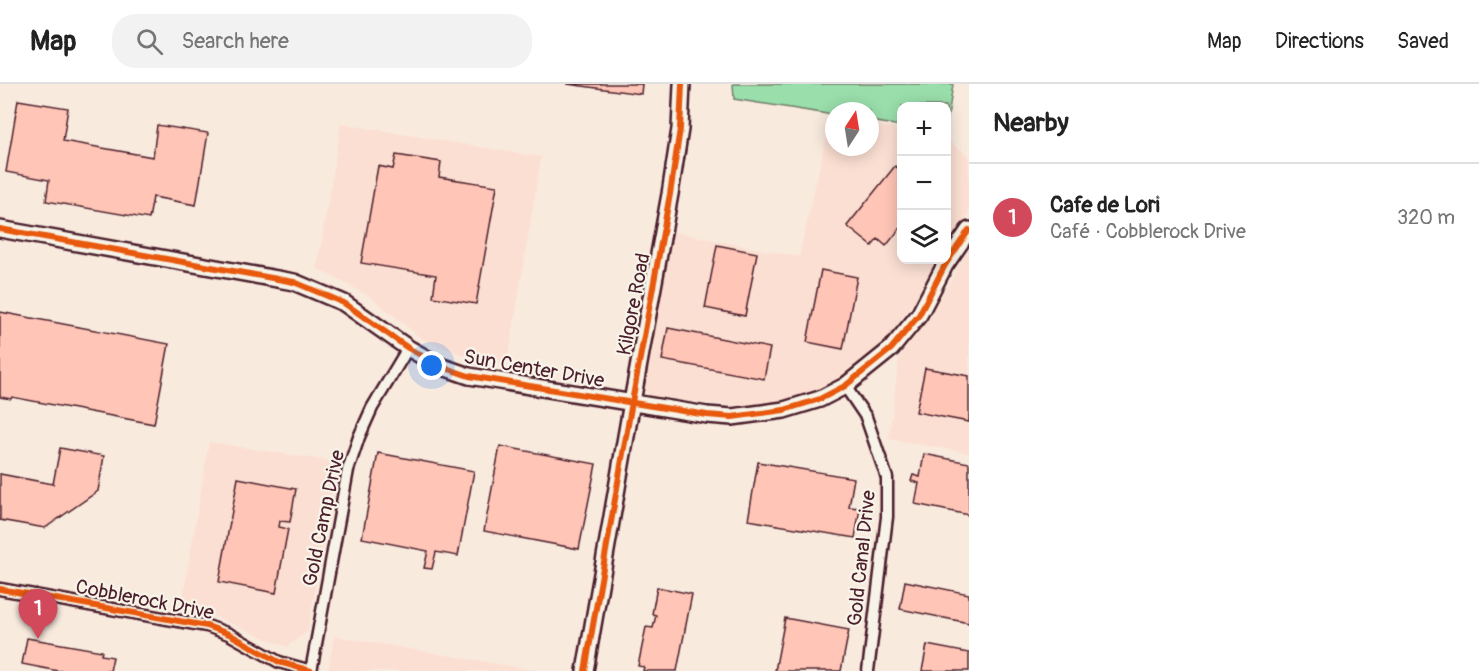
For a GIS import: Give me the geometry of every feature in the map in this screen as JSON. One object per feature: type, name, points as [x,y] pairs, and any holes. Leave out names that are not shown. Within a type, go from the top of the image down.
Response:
[{"type":"street","name":"Kilgore Road","points":[[585,671],[670,194],[680,129],[682,84]]},
{"type":"street","name":"Sun Center Drive","points":[[0,229],[294,282],[345,303],[408,348],[440,366],[469,376],[732,417],[784,410],[820,399],[845,386],[891,349],[919,315],[945,265],[969,230]]},
{"type":"street","name":"Gold Camp Drive","points":[[311,671],[348,470],[372,408],[408,348]]},
{"type":"street","name":"Gold Canal Drive","points":[[845,386],[866,417],[886,478],[887,517],[868,671]]},
{"type":"street","name":"Cobblerock Drive","points":[[0,590],[207,627],[229,634],[279,662],[311,671]]},
{"type":"shaded area","points":[[341,124],[541,157],[507,366],[468,357],[422,339],[371,297],[317,268]]},
{"type":"shaded area","points":[[879,126],[897,129],[897,264],[935,264],[918,296],[881,348],[835,382],[794,400],[737,406],[649,395],[644,390],[643,366],[674,232],[799,257],[825,143],[825,156],[879,156]]},
{"type":"shaded area","points":[[951,143],[969,156],[969,214],[951,239]]},
{"type":"shaded area","points":[[969,249],[969,453],[889,439],[899,358],[928,319]]},
{"type":"shaded area","points":[[209,442],[336,462],[308,631],[287,647],[182,603]]},
{"type":"shaded area","points":[[334,636],[539,671],[328,671]]},
{"type":"green space","points":[[733,84],[953,84],[950,102],[897,102],[897,125],[879,122],[879,102],[825,102],[825,114],[734,99]]},
{"type":"building","points":[[567,84],[642,84],[641,94]]},
{"type":"building","points":[[18,100],[68,108],[63,141],[153,157],[157,125],[208,133],[196,205],[153,197],[149,219],[46,201],[49,180],[6,172]]},
{"type":"building","points":[[396,155],[441,162],[439,177],[497,186],[476,304],[433,297],[436,275],[361,263],[378,166],[393,169]]},
{"type":"building","points":[[895,166],[897,168],[897,232],[886,246],[878,239],[872,246],[847,226]]},
{"type":"building","points":[[717,245],[757,253],[745,316],[705,308]]},
{"type":"building","points":[[821,270],[857,277],[843,349],[807,342]]},
{"type":"building","points":[[0,312],[169,344],[154,424],[12,397],[11,399],[0,397]]},
{"type":"building","points":[[668,328],[770,348],[764,379],[662,360]]},
{"type":"building","points":[[925,368],[969,376],[969,422],[916,412]]},
{"type":"building","points":[[500,446],[596,464],[579,549],[484,531]]},
{"type":"building","points":[[60,448],[104,456],[98,491],[45,528],[0,520],[0,474],[53,484]]},
{"type":"building","points":[[378,453],[474,471],[458,556],[436,552],[432,569],[424,568],[428,551],[362,538]]},
{"type":"building","points":[[924,454],[969,463],[969,515],[915,504],[919,483],[911,481],[913,475],[920,477]]},
{"type":"building","points":[[758,462],[854,478],[849,507],[860,508],[855,538],[748,520]]},
{"type":"building","points":[[238,478],[296,489],[290,522],[280,521],[279,527],[288,529],[276,593],[219,582]]},
{"type":"building","points":[[905,581],[969,594],[969,623],[900,609]]},
{"type":"building","points":[[657,587],[692,594],[677,671],[643,671],[644,667],[638,666],[646,627],[653,628],[656,615],[652,614]]},
{"type":"building","points":[[785,618],[849,630],[841,671],[775,671]]},
{"type":"building","points":[[27,638],[102,651],[101,655],[113,657],[110,671],[58,671],[22,664]]},
{"type":"building","points":[[927,645],[969,653],[969,671],[922,671]]},
{"type":"cycle path","points":[[585,671],[670,194],[680,129],[682,84]]},
{"type":"cycle path","points":[[0,229],[294,282],[344,303],[408,348],[440,366],[469,376],[707,415],[732,417],[784,410],[820,399],[845,386],[891,349],[919,315],[945,265],[969,230]]},
{"type":"cycle path","points":[[0,589],[207,626],[229,634],[279,662],[311,671]]},
{"type":"place","name":"Cafe de Lori","points":[[38,639]]}]
